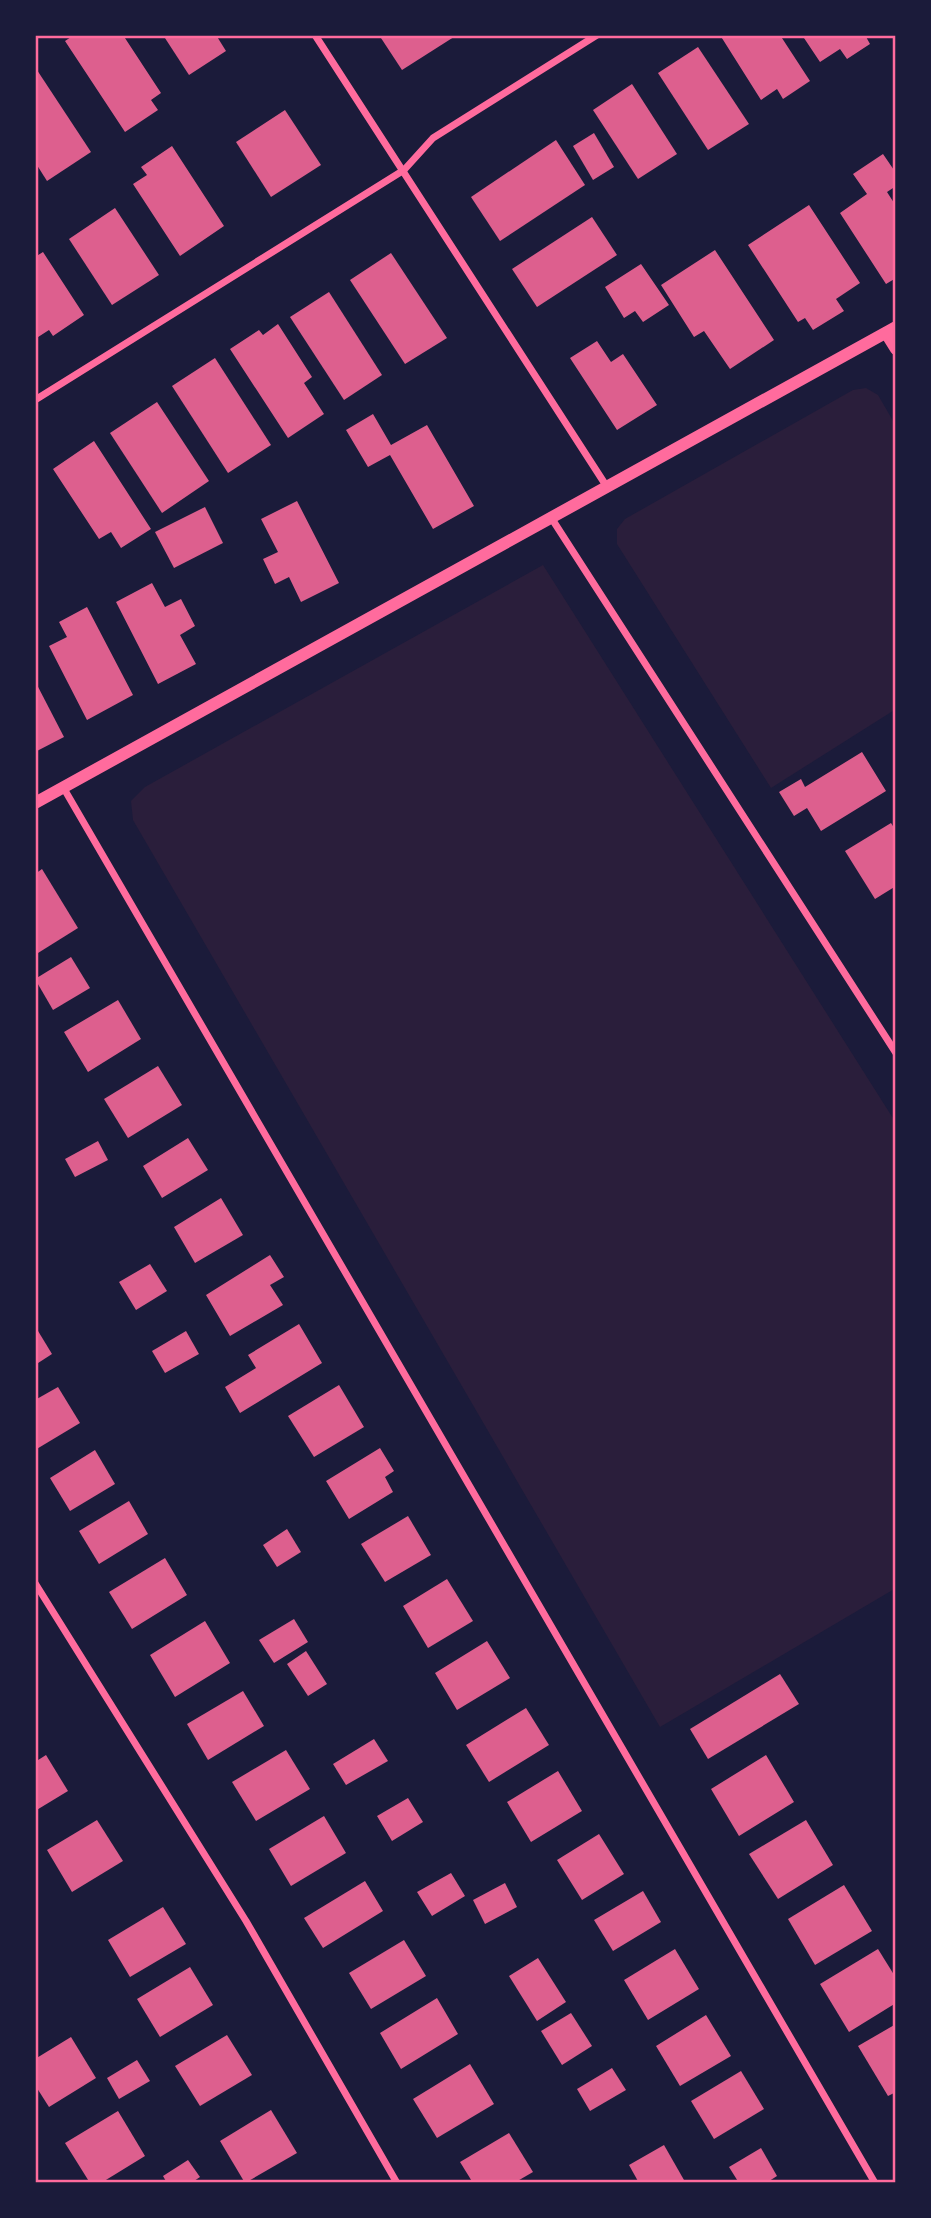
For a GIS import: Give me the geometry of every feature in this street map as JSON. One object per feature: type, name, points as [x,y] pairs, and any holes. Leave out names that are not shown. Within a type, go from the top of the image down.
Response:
[{"type":"street","points":[[316,35],[607,487]]},
{"type":"street","points":[[35,400],[404,170],[433,138],[597,35]]},
{"type":"street","points":[[35,803],[891,330],[896,349]]},
{"type":"street","points":[[552,519],[896,1053]]},
{"type":"street","points":[[63,787],[875,2183]]},
{"type":"street","points":[[35,1583],[246,1921],[397,2183]]},
{"type":"shaded area","points":[[866,388],[878,395],[896,426],[896,709],[771,788],[617,544],[617,529],[625,519],[853,390]]},
{"type":"shaded area","points":[[543,565],[896,1123],[896,1588],[660,1727],[133,820],[131,801],[145,787]]},
{"type":"building","points":[[74,35],[123,35],[161,93],[151,100],[158,110],[125,132],[65,41]]},
{"type":"building","points":[[163,35],[216,35],[226,51],[189,75]]},
{"type":"building","points":[[379,35],[457,35],[402,70]]},
{"type":"building","points":[[720,35],[780,35],[810,81],[783,99],[777,89],[761,100]]},
{"type":"building","points":[[802,35],[865,35],[870,44],[847,59],[840,49],[820,62]]},
{"type":"building","points":[[698,47],[749,124],[708,150],[658,73]]},
{"type":"building","points":[[35,67],[91,152],[47,181],[35,162]]},
{"type":"building","points":[[632,84],[677,154],[638,179],[593,110]]},
{"type":"building","points":[[285,110],[321,165],[271,197],[236,142]]},
{"type":"building","points":[[594,133],[614,167],[593,180],[573,146]]},
{"type":"building","points":[[556,140],[585,185],[500,241],[471,197]]},
{"type":"building","points":[[172,146],[224,226],[180,256],[133,184],[147,175],[141,167]]},
{"type":"building","points":[[883,154],[896,173],[896,186],[887,192],[896,206],[896,278],[886,284],[840,213],[867,194],[853,174]]},
{"type":"building","points":[[809,205],[860,283],[836,299],[844,311],[813,330],[805,318],[798,322],[748,245]]},
{"type":"building","points":[[115,208],[159,275],[112,305],[69,239]]},
{"type":"building","points":[[592,217],[617,255],[537,307],[512,269]]},
{"type":"building","points":[[715,250],[774,340],[730,369],[704,331],[694,337],[661,285]]},
{"type":"building","points":[[43,252],[84,315],[53,336],[49,330],[35,339],[35,257]]},
{"type":"building","points":[[391,253],[447,338],[405,364],[350,280]]},
{"type":"building","points":[[641,264],[669,305],[643,322],[635,311],[624,318],[605,287]]},
{"type":"building","points":[[329,292],[382,375],[344,400],[290,317]]},
{"type":"building","points":[[278,324],[312,377],[304,383],[324,414],[288,438],[230,349],[259,330],[263,335]]},
{"type":"building","points":[[597,341],[611,362],[623,354],[657,405],[617,430],[570,358]]},
{"type":"building","points":[[215,358],[271,445],[228,473],[172,386]]},
{"type":"building","points":[[157,402],[209,481],[162,513],[110,433]]},
{"type":"building","points":[[373,414],[391,445],[427,425],[474,506],[433,529],[390,455],[368,467],[346,430]]},
{"type":"building","points":[[94,441],[151,529],[121,548],[111,532],[99,539],[53,469]]},
{"type":"building","points":[[297,501],[339,583],[301,602],[289,577],[275,584],[263,559],[278,552],[261,519]]},
{"type":"building","points":[[205,507],[223,543],[174,568],[155,532]]},
{"type":"building","points":[[152,583],[165,607],[181,599],[195,626],[180,635],[196,664],[158,684],[116,602]]},
{"type":"building","points":[[87,607],[133,695],[87,720],[49,646],[67,637],[59,622]]},
{"type":"building","points":[[35,681],[64,737],[35,752]]},
{"type":"building","points":[[862,752],[886,791],[821,831],[807,808],[794,816],[779,792],[801,779],[805,787]]},
{"type":"building","points":[[891,823],[896,831],[896,886],[875,899],[845,851]]},
{"type":"building","points":[[42,869],[78,928],[38,953],[35,947],[35,874]]},
{"type":"building","points":[[71,957],[90,988],[53,1010],[35,979]]},
{"type":"building","points":[[118,1000],[141,1039],[88,1072],[64,1032]]},
{"type":"building","points":[[158,1066],[182,1105],[128,1138],[104,1099]]},
{"type":"building","points":[[188,1138],[208,1170],[162,1198],[143,1166]]},
{"type":"building","points":[[98,1141],[108,1160],[75,1177],[65,1159]]},
{"type":"building","points":[[221,1198],[243,1235],[195,1263],[174,1227]]},
{"type":"building","points":[[270,1255],[284,1277],[270,1285],[283,1305],[230,1336],[206,1295]]},
{"type":"building","points":[[150,1264],[167,1291],[136,1310],[119,1282]]},
{"type":"building","points":[[299,1324],[322,1363],[240,1413],[225,1387],[256,1368],[248,1355]]},
{"type":"building","points":[[35,1326],[52,1354],[35,1365]]},
{"type":"building","points":[[186,1331],[199,1354],[165,1373],[152,1351]]},
{"type":"building","points":[[339,1385],[364,1427],[314,1457],[288,1416]]},
{"type":"building","points":[[58,1387],[80,1423],[35,1450],[35,1400]]},
{"type":"building","points":[[380,1448],[394,1471],[385,1477],[393,1492],[349,1519],[326,1481]]},
{"type":"building","points":[[95,1450],[115,1484],[70,1511],[50,1478]]},
{"type":"building","points":[[129,1501],[148,1534],[99,1564],[79,1531]]},
{"type":"building","points":[[408,1516],[431,1555],[385,1582],[361,1544]]},
{"type":"building","points":[[287,1529],[301,1552],[277,1567],[263,1545]]},
{"type":"building","points":[[165,1558],[187,1595],[132,1629],[109,1592]]},
{"type":"building","points":[[447,1579],[473,1621],[428,1648],[403,1606]]},
{"type":"building","points":[[294,1619],[308,1642],[274,1663],[259,1640]]},
{"type":"building","points":[[205,1621],[230,1663],[175,1697],[150,1655]]},
{"type":"building","points":[[487,1641],[510,1678],[457,1710],[435,1673]]},
{"type":"building","points":[[306,1651],[327,1684],[308,1696],[287,1664]]},
{"type":"building","points":[[780,1674],[799,1704],[708,1759],[690,1729]]},
{"type":"building","points":[[243,1691],[264,1726],[208,1760],[187,1724]]},
{"type":"building","points":[[526,1708],[549,1745],[489,1782],[466,1745]]},
{"type":"building","points":[[374,1739],[388,1761],[346,1785],[333,1764]]},
{"type":"building","points":[[286,1750],[310,1789],[256,1821],[232,1782]]},
{"type":"building","points":[[46,1755],[68,1791],[35,1811],[35,1762]]},
{"type":"building","points":[[766,1755],[794,1802],[739,1836],[711,1789]]},
{"type":"building","points":[[558,1771],[582,1811],[531,1842],[507,1802]]},
{"type":"building","points":[[408,1798],[423,1822],[392,1841],[377,1816]]},
{"type":"building","points":[[324,1816],[346,1853],[291,1886],[269,1849]]},
{"type":"building","points":[[97,1820],[123,1861],[72,1892],[47,1850]]},
{"type":"building","points":[[806,1820],[833,1865],[778,1899],[749,1854]]},
{"type":"building","points":[[599,1834],[624,1874],[582,1900],[557,1860]]},
{"type":"building","points":[[451,1873],[465,1896],[432,1916],[417,1892]]},
{"type":"building","points":[[365,1881],[383,1911],[323,1948],[304,1918]]},
{"type":"building","points":[[505,1883],[517,1907],[485,1924],[473,1900]]},
{"type":"building","points":[[844,1885],[872,1931],[815,1965],[788,1919]]},
{"type":"building","points":[[643,1891],[661,1922],[613,1951],[594,1920]]},
{"type":"building","points":[[163,1907],[186,1944],[130,1977],[108,1940]]},
{"type":"building","points":[[404,1940],[426,1976],[371,2009],[349,1973]]},
{"type":"building","points":[[675,1949],[699,1989],[648,2020],[624,1980]]},
{"type":"building","points":[[878,1949],[896,1978],[896,2003],[849,2032],[820,1984]]},
{"type":"building","points":[[538,1958],[566,2002],[537,2021],[509,1976]]},
{"type":"building","points":[[190,1967],[213,2005],[160,2037],[137,1999]]},
{"type":"building","points":[[437,1998],[458,2034],[401,2069],[380,2033]]},
{"type":"building","points":[[571,2013],[592,2046],[562,2065],[541,2031]]},
{"type":"building","points":[[706,2015],[731,2056],[680,2086],[656,2046]]},
{"type":"building","points":[[896,2024],[896,2092],[888,2096],[858,2046]]},
{"type":"building","points":[[227,2035],[252,2075],[200,2106],[175,2066]]},
{"type":"building","points":[[71,2037],[96,2078],[49,2107],[35,2085],[35,2059]]},
{"type":"building","points":[[137,2060],[150,2081],[119,2099],[107,2078]]},
{"type":"building","points":[[470,2064],[494,2104],[437,2138],[413,2099]]},
{"type":"building","points":[[612,2068],[626,2090],[590,2111],[577,2089]]},
{"type":"building","points":[[741,2071],[764,2109],[714,2139],[691,2101]]},
{"type":"building","points":[[271,2110],[297,2153],[245,2183],[220,2141]]},
{"type":"building","points":[[118,2111],[145,2156],[101,2183],[90,2183],[65,2143]]},
{"type":"building","points":[[509,2133],[533,2172],[514,2183],[473,2183],[460,2162]]},
{"type":"building","points":[[664,2145],[684,2180],[679,2183],[639,2183],[629,2165]]},
{"type":"building","points":[[761,2148],[777,2176],[766,2183],[739,2183],[729,2167]]},
{"type":"building","points":[[188,2160],[200,2177],[191,2183],[167,2183],[163,2176]]}]
